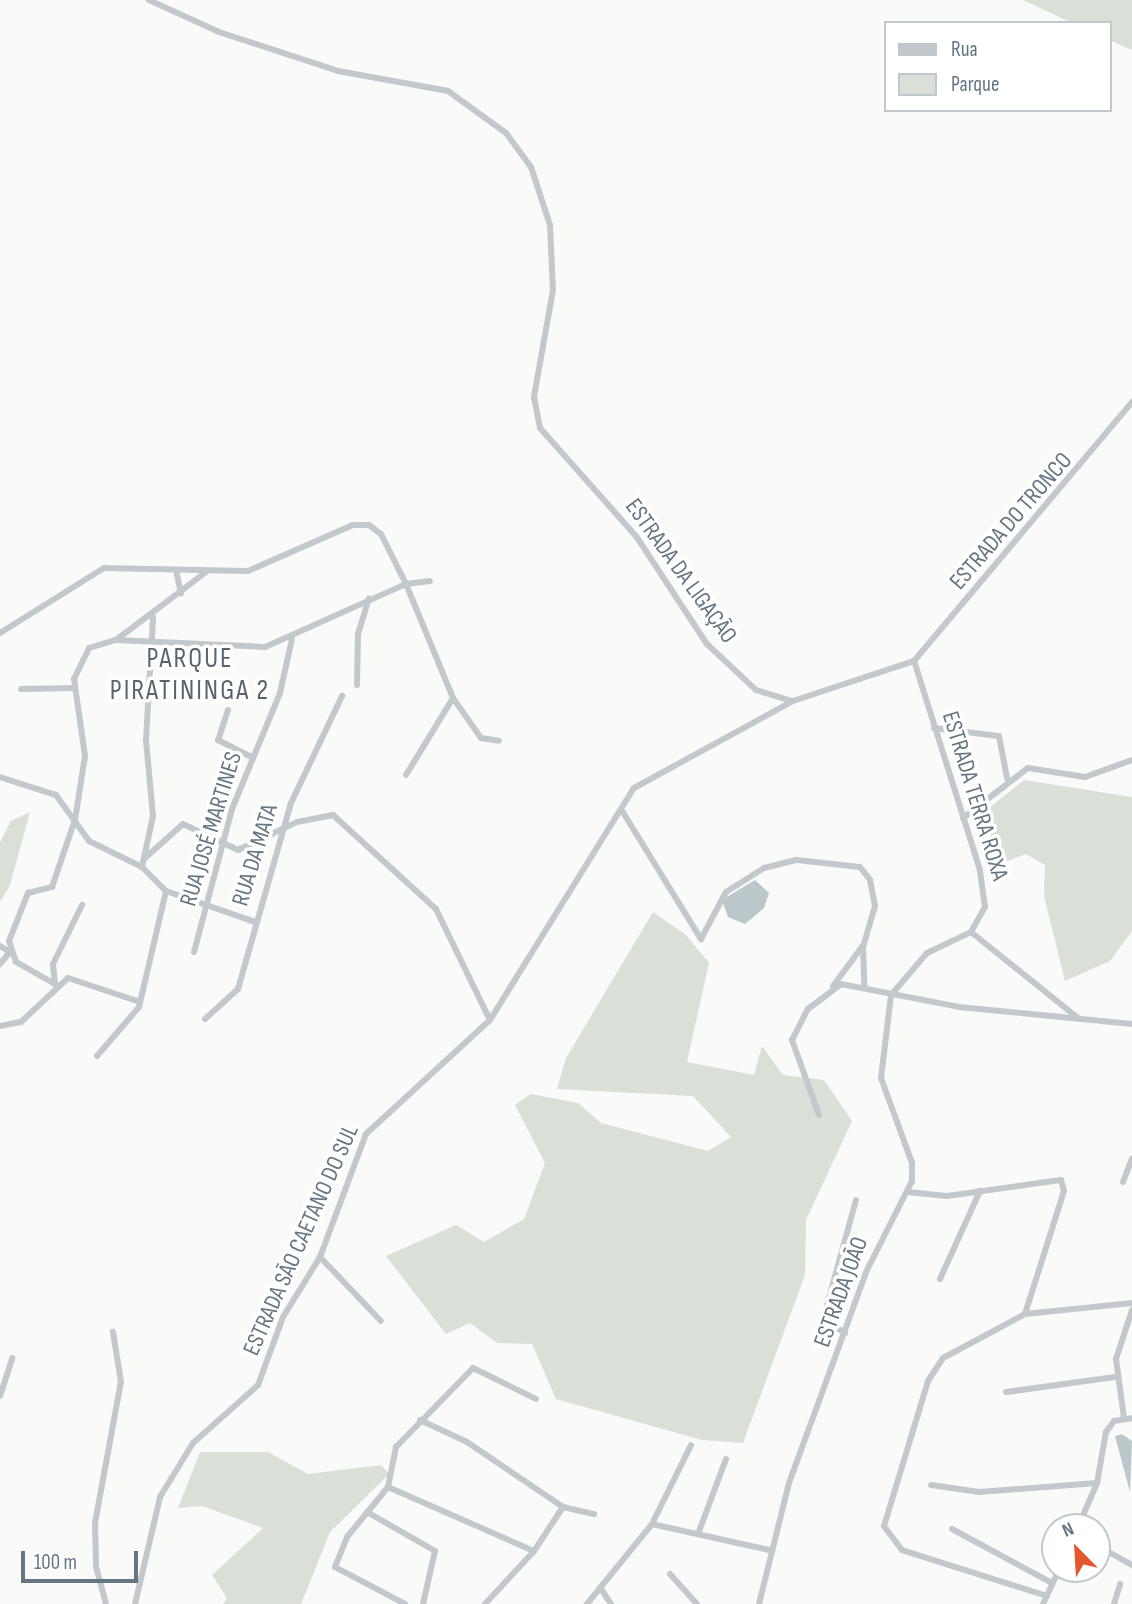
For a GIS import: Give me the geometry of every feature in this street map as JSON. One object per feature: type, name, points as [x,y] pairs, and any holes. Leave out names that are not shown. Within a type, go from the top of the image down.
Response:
[{"type":"street","name":"ESTRADA DA LIGAÇÃO","points":[[149,0],[219,32],[338,71],[448,91],[506,133],[531,167],[550,225],[553,290],[534,397],[540,428],[636,536],[707,645],[755,690],[793,701]]},
{"type":"street","name":"ESTRADA DO TRONCO","points":[[914,661],[1132,402]]},
{"type":"street","points":[[0,633],[104,568],[248,571],[360,524],[381,534],[406,584],[453,698],[481,738],[499,740]]},
{"type":"street","points":[[176,570],[181,593]]},
{"type":"street","points":[[0,964],[10,952],[28,893],[52,887],[75,820],[85,776],[75,688],[84,654],[116,640],[153,617],[206,572]]},
{"type":"street","points":[[116,640],[256,648],[292,639],[369,599],[406,584],[430,581]]},
{"type":"street","points":[[357,685],[358,634],[369,599]]},
{"type":"street","points":[[142,867],[153,816],[146,740],[156,643],[153,617]]},
{"type":"street","name":"RUA JOSÉ MARTINES","points":[[194,952],[221,845],[252,757],[283,685],[292,639]]},
{"type":"street","points":[[793,701],[914,661]]},
{"type":"street","name":"ESTRADA TERRA ROXA","points":[[914,661],[986,896],[971,932]]},
{"type":"street","points":[[21,689],[75,688]]},
{"type":"street","name":"RUA DA MATA","points":[[205,1019],[238,989],[254,922],[283,830],[342,696]]},
{"type":"street","points":[[406,775],[453,698]]},
{"type":"street","name":"ESTRADA SÃO CAETANO DO SUL","points":[[135,1604],[144,1547],[169,1479],[193,1443],[250,1397],[283,1317],[320,1257],[373,1124],[490,1020],[621,808],[642,779],[793,701]]},
{"type":"street","points":[[228,710],[218,740],[252,757]]},
{"type":"street","points":[[934,728],[999,736],[1007,778]]},
{"type":"street","points":[[963,818],[1007,778],[1040,767],[1099,776],[1132,760]]},
{"type":"street","points":[[0,777],[48,790],[96,846],[142,867],[166,891],[254,922]]},
{"type":"street","points":[[621,808],[701,939],[726,891],[764,868],[797,860],[865,871],[875,919],[863,947],[832,988],[808,1009],[792,1040],[819,1115]]},
{"type":"street","points":[[144,859],[183,824],[221,845],[246,849],[283,830],[333,815],[436,909],[490,1020]]},
{"type":"street","points":[[97,1056],[140,1002],[166,891]]},
{"type":"street","points":[[55,984],[53,964],[82,905]]},
{"type":"street","points":[[891,995],[927,953],[971,932],[1079,1018]]},
{"type":"street","points":[[0,946],[10,952],[20,965],[55,984]]},
{"type":"street","points":[[863,947],[864,985]]},
{"type":"street","points":[[0,1026],[20,1022],[55,984],[76,978],[140,1002]]},
{"type":"street","points":[[832,988],[864,985],[891,995],[1132,1024]]},
{"type":"street","name":"ESTRADA JOÃO","points":[[759,1604],[769,1550],[845,1333],[878,1244],[908,1192],[912,1163],[881,1078],[891,995]]},
{"type":"street","points":[[1123,1182],[1132,1159]]},
{"type":"street","points":[[908,1192],[980,1191],[1049,1178],[1065,1185],[1025,1314]]},
{"type":"street","points":[[940,1279],[980,1191]]},
{"type":"street","points":[[845,1333],[831,1324],[826,1309],[856,1200]]},
{"type":"street","points":[[320,1257],[381,1321]]},
{"type":"street","points":[[1047,1596],[902,1550],[884,1526],[933,1369],[959,1345],[1025,1314],[1132,1303]]},
{"type":"street","points":[[1124,1418],[1115,1377],[1132,1310]]},
{"type":"street","points":[[106,1604],[96,1566],[95,1523],[121,1382],[113,1332]]},
{"type":"street","points":[[0,1396],[12,1358]]},
{"type":"street","points":[[405,1604],[335,1570],[347,1537],[388,1487],[396,1447],[419,1420],[473,1368],[536,1399]]},
{"type":"street","points":[[1006,1392],[1115,1377]]},
{"type":"street","points":[[1084,1513],[1097,1483],[1106,1432],[1124,1418],[1132,1418]]},
{"type":"street","points":[[419,1420],[467,1442],[563,1507],[594,1514]]},
{"type":"street","points":[[587,1604],[652,1524],[691,1445]]},
{"type":"street","points":[[698,1534],[726,1459]]},
{"type":"street","points":[[931,1485],[979,1492],[1097,1483]]},
{"type":"street","points":[[388,1487],[534,1551]]},
{"type":"street","points":[[485,1604],[534,1551],[563,1507]]},
{"type":"street","points":[[367,1511],[435,1551],[423,1604]]},
{"type":"street","points":[[652,1524],[769,1550]]},
{"type":"street","points":[[952,1530],[1041,1577]]},
{"type":"street","points":[[1111,1553],[1132,1565]]},
{"type":"street","points":[[670,1574],[697,1604]]},
{"type":"street","points":[[1043,1604],[1052,1583]]},
{"type":"street","points":[[1114,1604],[1120,1584]]},
{"type":"street","points":[[601,1589],[611,1604]]},
{"type":"green space","points":[[1023,0],[1132,0],[1132,50],[1111,41],[1111,21],[1068,21]]},
{"type":"green space","points":[[1024,780],[1132,797],[1132,931],[1110,961],[1065,981],[1044,896],[1045,865],[1026,854],[994,866],[978,817]]},
{"type":"green space","points":[[30,812],[10,885],[0,902],[0,842],[11,821]]},
{"type":"green space","points":[[653,912],[686,935],[709,963],[687,1062],[754,1075],[762,1046],[783,1075],[824,1080],[852,1121],[806,1220],[805,1275],[743,1443],[702,1440],[556,1399],[532,1344],[497,1343],[470,1323],[446,1334],[386,1256],[456,1225],[484,1242],[524,1219],[545,1163],[515,1105],[531,1094],[578,1103],[601,1123],[708,1151],[731,1137],[693,1096],[557,1089],[566,1058]]},
{"type":"green space","points":[[200,1452],[268,1452],[308,1474],[381,1465],[389,1474],[330,1532],[301,1604],[223,1604],[227,1598],[212,1575],[263,1528],[202,1506],[178,1508]]},
{"type":"shaded area","points":[[755,880],[769,893],[764,908],[745,924],[728,917],[722,900]]},
{"type":"shaded area","points":[[1122,1434],[1132,1441],[1130,1492],[1115,1436]]},
{"type":"district","name":"PARQUE PIRATININGA 2","points":[[190,675]]}]
